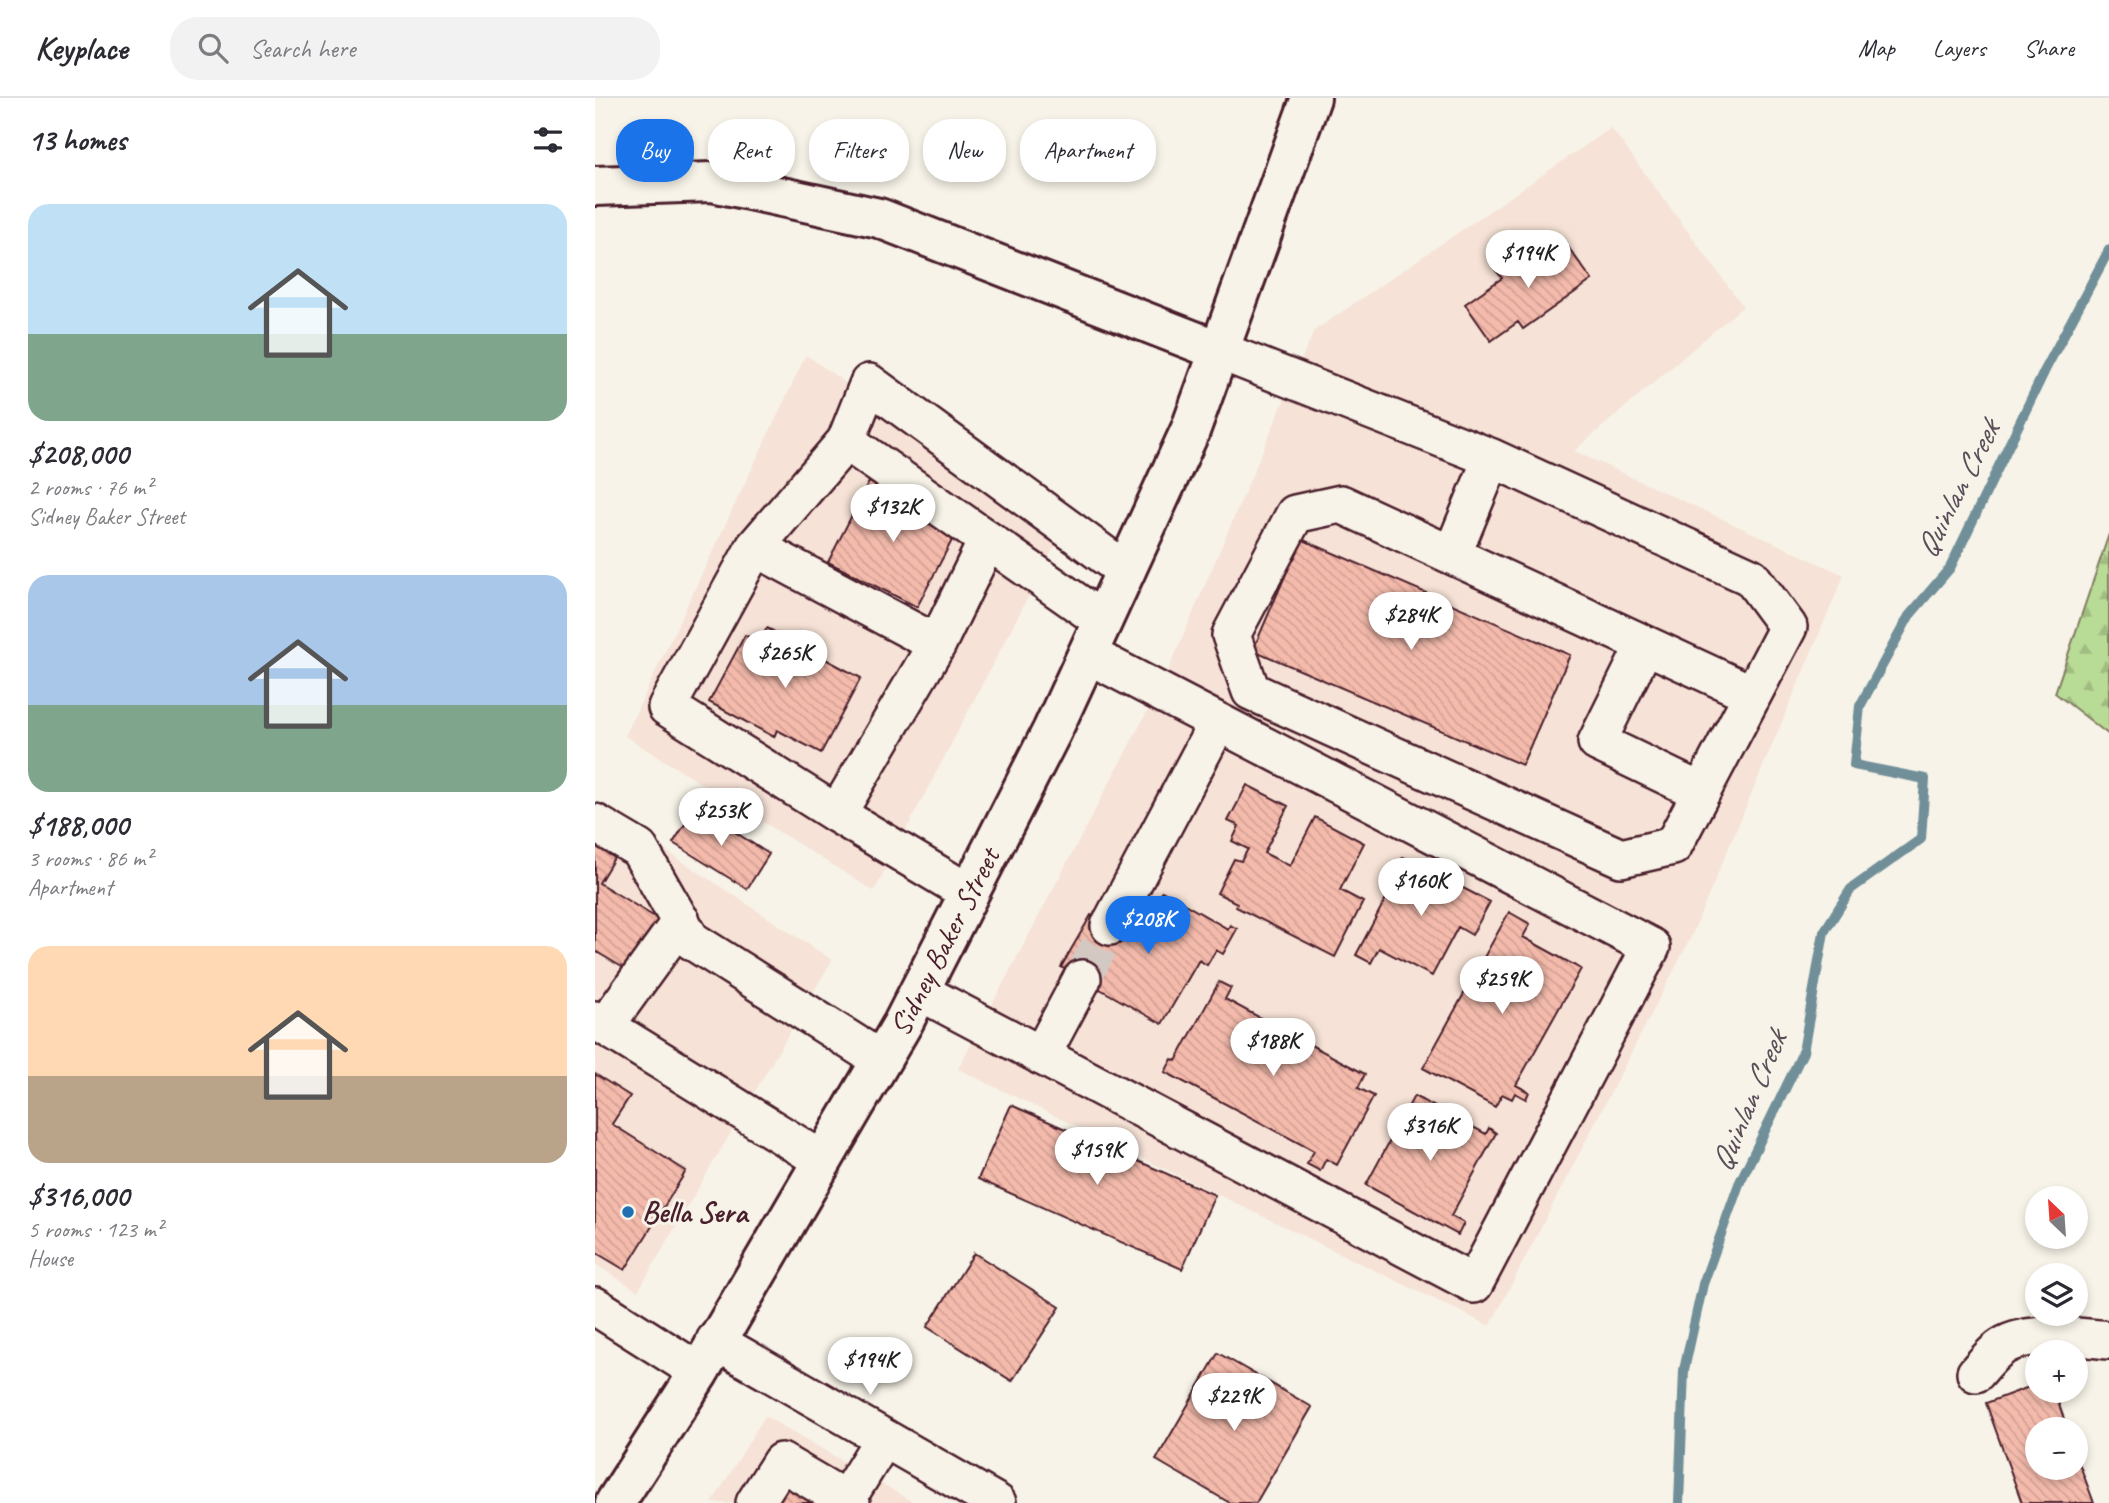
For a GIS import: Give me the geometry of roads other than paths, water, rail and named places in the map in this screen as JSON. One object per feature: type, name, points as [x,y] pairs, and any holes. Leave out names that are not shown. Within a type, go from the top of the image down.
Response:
[{"type":"main road","name":"Sidney Baker Street","points":[[615,1503],[707,1356],[881,1060],[919,992],[1052,731],[1190,431],[1311,98]]},
{"type":"main road","points":[[595,186],[712,182],[879,218],[1220,351]]},
{"type":"street","points":[[1220,351],[1492,458],[1751,577],[1788,627],[1673,846],[1621,858],[1251,691],[1231,635],[1294,514],[1341,504],[1752,694]]},
{"type":"street","points":[[969,893],[667,707],[755,547],[846,441],[869,383],[1126,571]]},
{"type":"street","points":[[846,441],[987,541],[1095,638],[1219,722],[1651,947],[1474,1284],[919,992]]},
{"type":"street","points":[[1451,555],[1492,458]]},
{"type":"street","points":[[837,814],[937,644],[987,541]]},
{"type":"street","points":[[755,547],[937,644]]},
{"type":"street","points":[[1644,645],[1597,742],[1701,792]]},
{"type":"street","points":[[1110,926],[1219,722]]},
{"type":"street","points":[[595,823],[639,849],[691,940],[881,1060]]},
{"type":"street","points":[[681,921],[600,1023],[822,1160]]},
{"type":"street","points":[[1041,1056],[1082,979]]},
{"type":"street","points":[[595,1306],[884,1438],[997,1503]]},
{"type":"street","points":[[1976,1373],[2000,1347],[2018,1339],[2067,1335],[2109,1340]]},
{"type":"street","points":[[755,1503],[781,1461],[847,1502],[884,1438]]},
{"type":"waterway","name":"Quinlan Creek","points":[[1679,1503],[1684,1370],[1703,1284],[1739,1184],[1803,1052],[1824,932],[1851,889],[1921,839],[1925,779],[1854,765],[1860,706],[1909,616],[1950,568],[2045,370],[2109,250]]},
{"type":"tunnel","points":[[1082,979],[1110,926]]},
{"type":"place","name":"Bella Sera","points":[[628,1212]]}]
